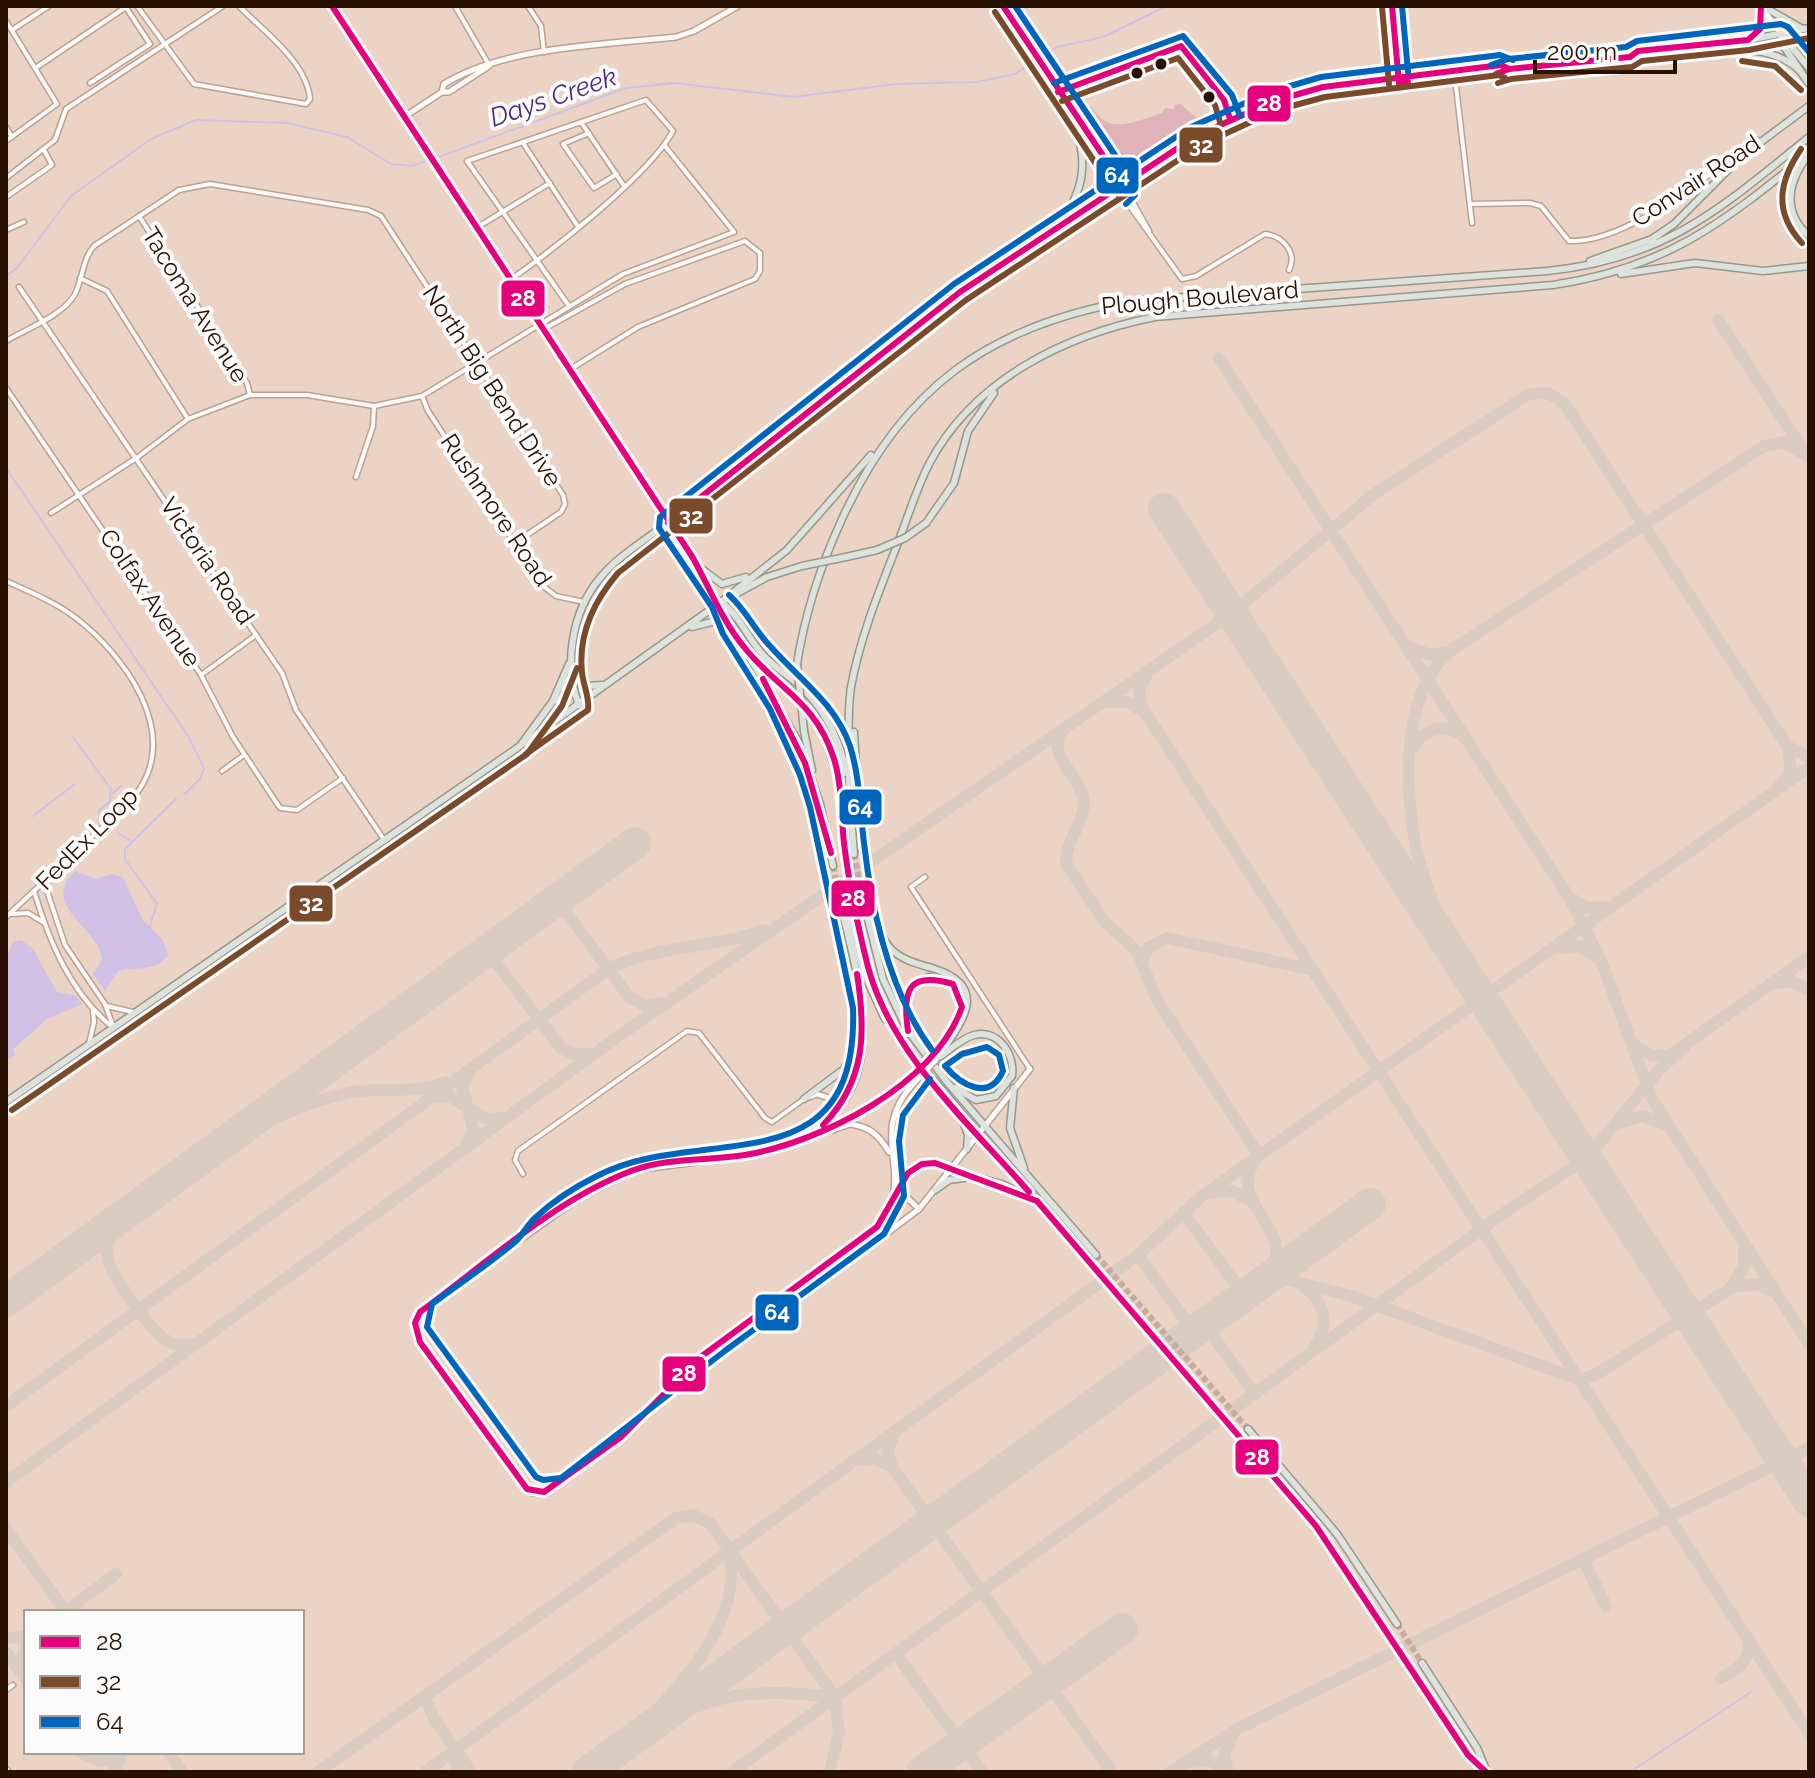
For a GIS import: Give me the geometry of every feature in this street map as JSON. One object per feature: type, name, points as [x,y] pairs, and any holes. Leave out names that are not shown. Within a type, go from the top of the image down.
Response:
[{"type":"main road","points":[[332,6],[698,566],[721,602],[731,629]]},
{"type":"main road","points":[[404,117],[442,92],[450,80],[489,65],[544,52],[676,37],[705,26],[738,6]]},
{"type":"main road","points":[[1003,6],[1070,109],[1080,117],[1095,140],[1121,189]]},
{"type":"main road","points":[[1392,6],[1398,79]]},
{"type":"main road","points":[[1761,6],[1785,22],[1807,29]]},
{"type":"main road","points":[[1761,6],[1808,67]]},
{"type":"main road","points":[[1748,40],[1760,29],[1761,6]]},
{"type":"main road","points":[[1630,57],[1638,51],[1748,40],[1807,29]]},
{"type":"main road","points":[[1781,34],[1783,45],[1809,84]]},
{"type":"main road","points":[[759,453],[762,445],[960,292],[1058,226],[1230,119],[1286,97],[1323,87],[1455,73],[1501,74],[1509,69],[1630,57],[1639,61],[1792,44]]},
{"type":"main road","points":[[1752,49],[1778,54],[1799,70]]},
{"type":"main road","points":[[1808,67],[1809,50]]},
{"type":"main road","name":"Convair Road","points":[[1767,135],[1809,106]]},
{"type":"main road","points":[[1058,226],[1075,200],[1083,174],[1082,147],[1070,109]]},
{"type":"main road","points":[[1073,121],[1121,189]]},
{"type":"main road","points":[[1567,269],[1652,239],[1674,224],[1767,135]]},
{"type":"main road","name":"Plough Boulevard","points":[[820,804],[804,731],[797,664],[806,611],[820,569],[857,486],[881,444],[936,386],[987,348],[1024,330],[1082,310],[1129,301],[1567,269],[1615,260],[1680,234],[1809,137]]},
{"type":"main road","points":[[1095,140],[1124,160],[1161,158]]},
{"type":"main road","points":[[520,746],[553,701],[570,661],[586,602],[598,580],[611,566],[759,453],[769,452],[967,300],[1161,158],[1187,145]]},
{"type":"main road","points":[[1809,153],[1791,185],[1790,202],[1793,217],[1809,236]]},
{"type":"main road","name":"Plough Boulevard","points":[[850,709],[860,645],[918,487],[950,433],[1000,384],[1031,360],[1104,327],[1142,319],[1496,290],[1602,278],[1698,238],[1738,211],[1809,153]]},
{"type":"main road","points":[[1602,278],[1695,263],[1763,271],[1809,266]]},
{"type":"main road","points":[[721,602],[767,577],[877,550],[905,538],[926,523],[954,483],[968,431],[1000,384]]},
{"type":"main road","points":[[6,1102],[385,841],[721,602],[800,539],[881,444]]},
{"type":"main road","points":[[698,566],[722,584],[730,584],[770,564]]},
{"type":"main road","points":[[721,602],[730,609],[765,657],[802,688],[820,710],[841,753],[849,796]]},
{"type":"main road","points":[[681,631],[716,621],[725,622],[742,645],[790,724],[820,804],[833,866]]},
{"type":"main road","points":[[742,645],[759,664],[801,699],[825,738],[839,780],[846,858]]},
{"type":"main road","points":[[570,661],[570,676],[579,705]]},
{"type":"main road","points":[[570,661],[575,675],[585,686],[608,684]]},
{"type":"main road","points":[[553,701],[564,695],[570,676]]},
{"type":"main road","points":[[850,709],[849,796],[854,854]]},
{"type":"main road","points":[[850,709],[861,848]]},
{"type":"main road","points":[[868,885],[877,922],[890,948],[910,962],[955,979],[965,994],[967,1013],[935,1061]]},
{"type":"main road","points":[[861,891],[883,979],[908,1031],[947,1082],[1096,1255]]},
{"type":"main road","points":[[853,893],[869,970],[878,996],[902,1043]]},
{"type":"main road","points":[[845,902],[871,993],[902,1043],[1088,1262]]},
{"type":"main road","points":[[794,1144],[822,1126],[847,1100],[855,1084],[864,1025],[842,910]]},
{"type":"main road","points":[[908,1031],[904,1002],[907,991],[929,977],[946,979],[958,990],[962,1007],[956,1021],[911,1080],[892,1116],[892,1156],[897,1188],[919,1209]]},
{"type":"main road","points":[[804,1099],[844,1069],[859,1044],[864,1025]]},
{"type":"main road","points":[[833,1129],[881,1101],[964,1039],[982,1034],[993,1037],[1010,1052],[1012,1076],[996,1096],[976,1100],[947,1082]]},
{"type":"main road","points":[[758,1330],[919,1209],[1030,1069]]},
{"type":"main road","points":[[1014,1088],[1010,1128],[1015,1149],[1034,1185]]},
{"type":"main road","points":[[804,1099],[817,1094],[832,1103],[832,1114],[822,1126]]},
{"type":"main road","points":[[959,1111],[968,1135],[967,1149]]},
{"type":"main road","points":[[420,1342],[415,1323],[420,1312],[577,1199],[635,1170],[757,1154],[850,1124],[866,1126],[883,1141],[892,1156]]},
{"type":"main road","points":[[521,1479],[527,1489],[539,1493],[559,1483],[611,1444],[702,1356],[877,1227],[892,1206],[897,1188],[906,1175],[921,1165],[930,1163],[967,1178],[1002,1184],[1037,1201]]},
{"type":"main road","points":[[935,1190],[949,1180],[967,1178]]},
{"type":"main road","points":[[432,1304],[426,1313],[427,1324],[540,1480],[545,1484],[559,1483]]},
{"type":"main road","points":[[440,1370],[450,1383]]},
{"type":"main road","points":[[1248,1429],[1329,1523],[1397,1624]]},
{"type":"main road","points":[[1239,1437],[1316,1526],[1385,1629]]},
{"type":"main road","points":[[490,1438],[500,1451]]},
{"type":"main road","points":[[1422,1663],[1477,1748],[1486,1772]]},
{"type":"main road","points":[[1412,1669],[1468,1755],[1486,1772]]},
{"type":"street","points":[[12,30],[49,6]]},
{"type":"street","points":[[137,6],[194,84],[306,104],[310,99],[307,85],[291,58],[239,6]]},
{"type":"street","points":[[6,178],[55,140],[66,109],[223,6]]},
{"type":"street","points":[[455,6],[489,65]]},
{"type":"street","points":[[528,6],[541,26],[544,52]]},
{"type":"street","points":[[37,67],[126,7],[150,44],[90,83]]},
{"type":"street","points":[[6,141],[57,104],[37,67],[7,23]]},
{"type":"street","points":[[1792,44],[1809,41]]},
{"type":"street","points":[[1682,47],[1683,57]]},
{"type":"street","points":[[1455,73],[1472,223]]},
{"type":"street","points":[[510,280],[536,262],[625,186],[665,146],[673,131],[646,100],[467,161],[536,262],[569,306]]},
{"type":"street","points":[[581,122],[625,186]]},
{"type":"street","points":[[6,127],[12,137]]},
{"type":"street","points":[[589,133],[563,144],[594,188],[617,174]]},
{"type":"street","name":"Convair Road","points":[[1470,204],[1530,203],[1541,206],[1569,241],[1584,242],[1648,214],[1767,135]]},
{"type":"street","points":[[523,143],[577,226]]},
{"type":"street","points":[[540,327],[623,274],[734,232],[665,146]]},
{"type":"street","points":[[6,197],[52,165],[44,150]]},
{"type":"street","points":[[475,228],[550,183]]},
{"type":"street","name":"North Big Bend Drive","points":[[139,216],[179,190],[210,184],[368,210],[381,216],[565,500],[561,512],[515,543]]},
{"type":"street","points":[[1121,189],[1182,279],[1196,276],[1257,237],[1274,236],[1290,253],[1289,270]]},
{"type":"street","points":[[6,341],[65,306],[75,294],[94,246],[139,216]]},
{"type":"street","name":"Tacoma Avenue","points":[[139,216],[247,383],[250,395]]},
{"type":"street","points":[[6,230],[24,222]]},
{"type":"street","points":[[51,513],[138,457],[188,419],[250,395],[307,395],[374,406],[422,396],[540,327],[625,284],[745,241],[760,253],[760,271],[755,279],[638,327],[568,370]]},
{"type":"street","points":[[80,278],[107,291],[188,419]]},
{"type":"street","name":"Victoria Road","points":[[19,287],[138,457],[282,673],[296,710],[385,841]]},
{"type":"street","name":"Colfax Avenue","points":[[6,388],[201,675],[244,755],[280,808],[297,810],[343,778]]},
{"type":"street","name":"Rushmore Road","points":[[422,396],[428,411],[543,586],[556,596],[586,602]]},
{"type":"street","points":[[356,477],[373,426],[374,406]]},
{"type":"street","name":"FedEx Loop","points":[[6,581],[62,609],[91,631],[136,689],[152,724],[152,758],[136,794],[7,916]]},
{"type":"street","points":[[201,675],[256,635]]},
{"type":"street","points":[[222,771],[244,755]]},
{"type":"street","points":[[925,877],[911,887],[1030,1069]]},
{"type":"street","points":[[44,882],[61,934],[76,963],[105,1004],[113,1027]]},
{"type":"street","points":[[34,891],[44,923],[66,970],[92,1008],[113,1027]]},
{"type":"street","points":[[7,916],[28,913],[44,923]]},
{"type":"street","points":[[66,970],[76,963]]},
{"type":"street","points":[[105,1004],[114,1010],[135,1012]]},
{"type":"street","points":[[89,1044],[95,1017],[92,1008]]},
{"type":"street","points":[[523,1174],[515,1160],[518,1151],[687,1031],[703,1038],[765,1118],[772,1122],[804,1099]]},
{"type":"street","points":[[6,1690],[13,1685]]},
{"type":"shaded area","points":[[1085,104],[1105,121],[1118,124],[1162,113],[1165,108],[1175,109],[1174,106],[1180,104],[1196,117],[1209,114],[1210,118],[1158,148],[1130,156],[1117,153],[1104,143],[1081,106]]},
{"type":"shaded area","points":[[75,871],[96,879],[112,874],[123,877],[142,919],[163,940],[168,955],[163,961],[151,967],[118,971],[105,991],[93,974],[102,960],[99,948],[67,907],[63,896],[65,884]]},
{"type":"shaded area","points":[[21,940],[33,949],[57,992],[75,995],[82,1004],[47,1019],[13,1049],[15,1055],[6,1061],[6,958],[13,942]]},
{"type":"waterway","name":"Days Creek","points":[[1039,58],[1057,47],[1103,37],[1167,6]]},
{"type":"waterway","name":"Days Creek","points":[[436,158],[626,88],[674,83],[794,97],[896,84],[976,82],[1015,74],[1034,62]]},
{"type":"waterway","name":"Days Creek","points":[[6,276],[17,268],[71,196],[151,139],[196,120],[287,123],[347,137],[391,164],[412,166],[429,160]]},
{"type":"waterway","points":[[6,468],[188,736],[204,768],[200,779],[185,794]]},
{"type":"waterway","points":[[72,736],[111,789],[110,801],[98,812],[100,815]]},
{"type":"waterway","points":[[33,816],[75,784]]},
{"type":"waterway","points":[[113,793],[121,786]]},
{"type":"waterway","points":[[149,928],[157,904],[125,859],[125,849],[176,799]]},
{"type":"waterway","points":[[118,833],[130,840]]},
{"type":"waterway","points":[[1630,1772],[1751,1692]]},
{"type":"taxiway","points":[[1718,320],[1802,448]]},
{"type":"taxiway","points":[[1219,358],[1570,899],[1602,963],[1652,1099],[1809,1344]]},
{"type":"taxiway","points":[[6,1482],[623,1033],[1232,613],[1374,494],[1529,394],[1548,393],[1565,404],[1788,747],[1791,772],[1777,789]]},
{"type":"taxiway","points":[[1466,972],[1429,891],[1420,863],[1411,811],[1409,781],[1413,722],[1421,695],[1433,671],[1450,651],[1764,446],[1784,442],[1806,455]]},
{"type":"taxiway","points":[[1408,647],[1430,655],[1447,652]]},
{"type":"taxiway","points":[[1147,673],[1139,691],[1143,709],[1809,1733]]},
{"type":"taxiway","points":[[1104,702],[1126,702],[1143,711]]},
{"type":"taxiway","points":[[1412,748],[1435,729],[1450,730],[1464,737]]},
{"type":"taxiway","points":[[1062,730],[1058,740],[1060,757],[1080,788],[1084,805],[1066,863],[1104,921],[1137,951],[1157,1000],[1259,1155],[1249,1173],[1248,1189],[1276,1247],[1274,1263],[1262,1282]]},
{"type":"taxiway","points":[[1788,747],[1809,757]]},
{"type":"taxiway","points":[[425,1772],[1138,1255],[1202,1196],[1809,767]]},
{"type":"taxiway","points":[[1571,898],[1587,908],[1610,907]]},
{"type":"taxiway","points":[[557,900],[630,998],[645,1005],[662,1003]]},
{"type":"taxiway","points":[[6,1406],[607,970],[664,951],[724,941],[763,930]]},
{"type":"taxiway","points":[[1143,961],[1148,948],[1167,938],[1313,970]]},
{"type":"taxiway","points":[[1556,948],[1580,946],[1597,958]]},
{"type":"taxiway","points":[[487,951],[561,1048],[574,1054],[592,1054]]},
{"type":"taxiway","points":[[1633,1044],[1652,1056],[1670,1055],[1809,957]]},
{"type":"taxiway","points":[[1775,983],[1793,982],[1809,990]]},
{"type":"taxiway","points":[[732,1772],[1504,1213],[1587,1158],[1660,1069],[1684,1047]]},
{"type":"taxiway","points":[[470,1070],[462,1087],[468,1108],[486,1119],[504,1118]]},
{"type":"taxiway","points":[[212,1152],[277,1117],[330,1097],[360,1091],[422,1088],[446,1082]]},
{"type":"taxiway","points":[[434,1097],[450,1096],[468,1108],[473,1130],[467,1144]]},
{"type":"taxiway","points":[[1618,1123],[1642,1116],[1665,1124]]},
{"type":"taxiway","points":[[1213,1192],[1232,1191],[1251,1201]]},
{"type":"taxiway","points":[[1183,1212],[1244,1295]]},
{"type":"taxiway","points":[[119,1219],[107,1248],[108,1260],[116,1278],[140,1313],[163,1338],[177,1344],[193,1344]]},
{"type":"taxiway","points":[[1262,1282],[1281,1278],[1351,1296],[1580,1380],[1597,1374],[1731,1288],[1744,1266],[1744,1245]]},
{"type":"taxiway","points":[[1138,1255],[1194,1332]]},
{"type":"taxiway","points":[[1732,1287],[1758,1284],[1775,1293]]},
{"type":"taxiway","points":[[1302,1285],[1316,1298],[1323,1314],[1322,1331],[1314,1348]]},
{"type":"taxiway","points":[[1204,1324],[1255,1394]]},
{"type":"taxiway","points":[[856,1460],[876,1459],[892,1467],[888,1451],[894,1433]]},
{"type":"taxiway","points":[[1170,1772],[1239,1728],[1809,1448]]},
{"type":"taxiway","points":[[892,1467],[1112,1772]]},
{"type":"taxiway","points":[[318,1772],[676,1518],[692,1515],[710,1523],[835,1697],[839,1732],[830,1772]]},
{"type":"taxiway","points":[[6,1529],[65,1610]]},
{"type":"taxiway","points":[[609,1756],[674,1691],[713,1637],[725,1608],[731,1579],[728,1550]]},
{"type":"taxiway","points":[[1583,1559],[1606,1606]]},
{"type":"taxiway","points":[[67,1610],[116,1574]]},
{"type":"taxiway","points":[[6,1638],[24,1637]]},
{"type":"taxiway","points":[[1721,1678],[1745,1660],[1749,1642]]},
{"type":"taxiway","points":[[24,1651],[21,1663],[24,1673]]},
{"type":"taxiway","points":[[6,1652],[22,1674]]},
{"type":"taxiway","points":[[896,1654],[982,1772]]},
{"type":"taxiway","points":[[637,1738],[687,1710],[732,1696],[779,1693],[835,1697]]},
{"type":"taxiway","points":[[425,1698],[435,1720],[471,1772]]},
{"type":"taxiway","points":[[1228,1772],[1224,1755],[1233,1734]]},
{"type":"taxiway","points":[[455,1750],[456,1772]]},
{"type":"taxiway","points":[[84,1754],[100,1761],[121,1758],[113,1772]]},
{"type":"taxiway","points":[[169,1754],[182,1772]]},
{"type":"taxiway","points":[[1190,1762],[1210,1760],[1226,1772]]},
{"type":"runway","points":[[1164,509],[1809,1501]]},
{"type":"runway","points":[[6,1301],[635,843]]},
{"type":"runway","points":[[588,1772],[1370,1204]]},
{"type":"runway","points":[[922,1772],[1122,1629]]},
{"type":"tunnel","points":[[861,848],[868,885]]},
{"type":"tunnel","points":[[854,854],[861,891]]},
{"type":"tunnel","points":[[846,858],[853,893]]},
{"type":"tunnel","points":[[833,866],[842,910]]},
{"type":"tunnel","points":[[1096,1255],[1248,1429]]},
{"type":"tunnel","points":[[1088,1262],[1239,1437]]},
{"type":"tunnel","points":[[420,1342],[440,1370]]},
{"type":"tunnel","points":[[450,1383],[490,1438]]},
{"type":"tunnel","points":[[500,1451],[521,1479]]},
{"type":"tunnel","points":[[1397,1624],[1422,1663]]},
{"type":"tunnel","points":[[1385,1629],[1412,1669]]},
{"type":"transit line","name":"28","points":[[332,6],[693,558],[736,637],[817,723],[837,769],[851,890],[868,967],[879,999],[914,1060],[1029,1192]]},
{"type":"transit line","name":"28","points":[[1003,6],[1126,190],[1119,196]]},
{"type":"transit line","name":"64","points":[[1015,6],[1135,185],[1135,195],[1126,204]]},
{"type":"transit line","name":"28","points":[[1392,6],[1399,83],[1408,82]]},
{"type":"transit line","name":"64","points":[[1402,6],[1408,72]]},
{"type":"transit line","name":"28","points":[[1496,74],[1509,69],[1630,57],[1638,51],[1748,40],[1760,29],[1761,6]]},
{"type":"transit line","name":"32","points":[[1382,7],[1389,84]]},
{"type":"transit line","name":"32","points":[[995,12],[1112,188]]},
{"type":"transit line","name":"64","points":[[1491,65],[1508,59],[1626,47],[1637,41],[1781,24],[1788,27],[1809,52]]},
{"type":"transit line","name":"64","points":[[1054,83],[1183,36],[1232,95],[1240,116]]},
{"type":"transit line","name":"32","points":[[1498,83],[1511,79],[1632,67],[1642,61],[1749,50],[1809,38]]},
{"type":"transit line","name":"28","points":[[1058,92],[1181,46],[1224,100],[1230,119]]},
{"type":"transit line","name":"64","points":[[930,1079],[903,1115],[899,1141],[904,1196],[884,1234],[726,1350],[561,1478],[543,1480],[536,1477],[427,1327],[432,1304],[505,1250],[535,1218],[571,1190],[636,1161],[766,1140],[802,1128],[830,1104],[848,1066],[853,1008],[810,807],[800,775],[770,709],[723,634],[712,607],[659,528],[660,517],[954,284],[1191,127],[1270,92],[1321,77],[1500,55],[1513,60]]},
{"type":"transit line","name":"32","points":[[1062,101],[1178,58],[1215,105],[1220,122]]},
{"type":"transit line","name":"32","points":[[1742,61],[1775,66],[1801,90]]},
{"type":"transit line","name":"28","points":[[668,523],[960,292],[1196,136],[1274,101],[1323,87],[1501,65],[1509,69]]},
{"type":"transit line","name":"32","points":[[526,754],[588,710],[581,658],[585,632],[595,607],[618,573],[966,300],[1201,145],[1277,110],[1325,97],[1499,75],[1505,78]]},
{"type":"transit line","name":"32","points":[[1801,149],[1788,173],[1782,196],[1787,220],[1802,243]]},
{"type":"transit line","name":"64","points":[[729,595],[765,641],[826,704],[850,746],[856,770],[867,870],[885,951],[904,1003],[932,1050]]},
{"type":"transit line","name":"32","points":[[12,1110],[527,754],[562,706],[577,668]]},
{"type":"transit line","name":"28","points":[[763,679],[805,763],[831,853]]},
{"type":"transit line","name":"28","points":[[823,1125],[848,1091],[860,1054],[862,1015],[857,974]]},
{"type":"transit line","name":"28","points":[[908,1031],[906,1005],[911,987],[926,980],[953,984],[962,1007],[948,1035],[902,1085],[872,1105],[840,1123],[775,1148],[745,1155],[659,1163],[602,1184],[521,1234],[420,1312],[415,1323],[420,1342],[527,1489],[544,1492],[621,1437],[702,1356],[877,1227],[908,1173],[922,1164],[935,1163],[1037,1201],[1316,1526],[1468,1755],[1486,1772]]},
{"type":"transit line","name":"64","points":[[987,1047],[999,1055],[1003,1071],[990,1086],[983,1088],[967,1084],[945,1066],[962,1054],[987,1047]]}]
